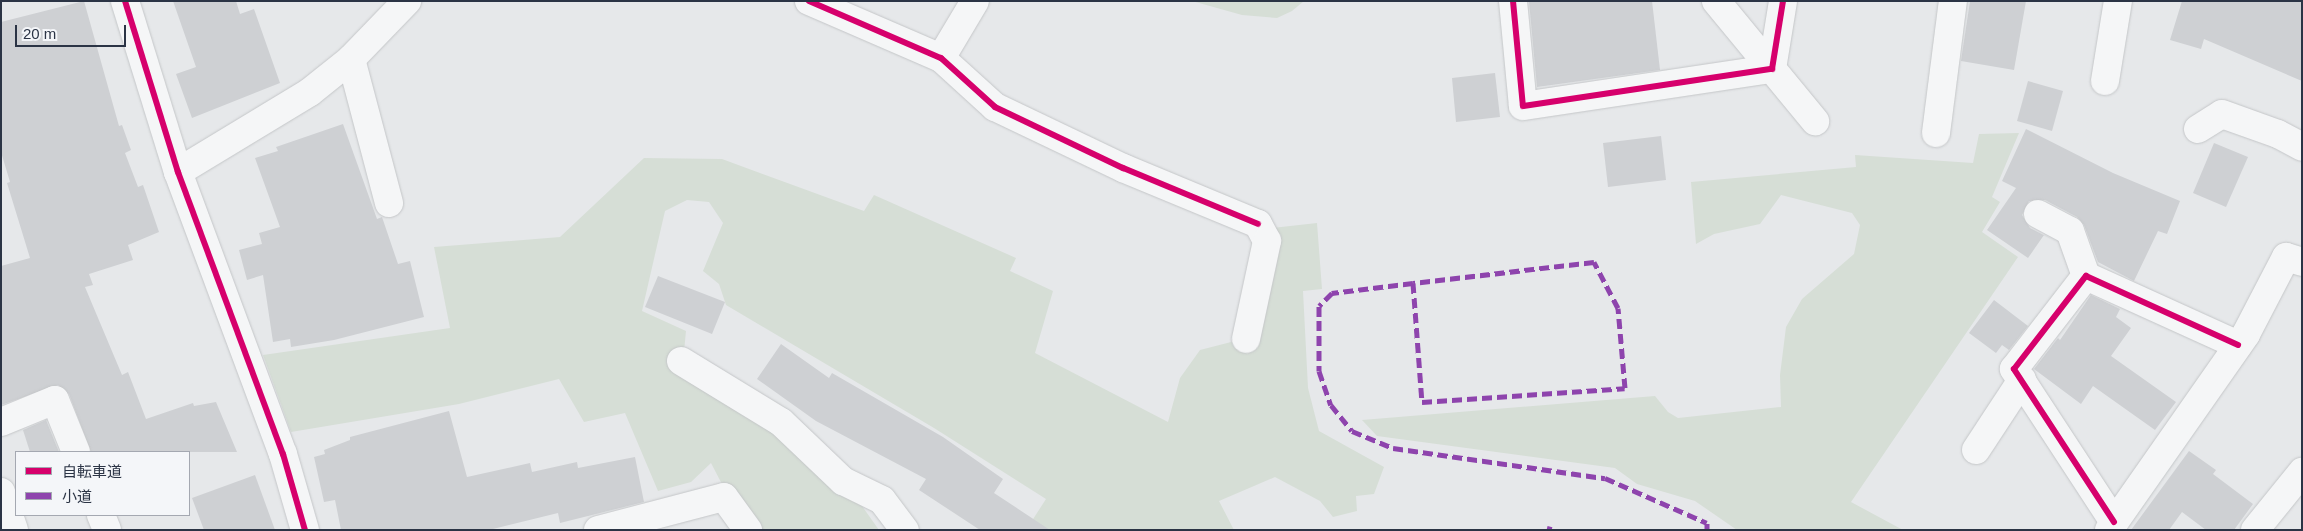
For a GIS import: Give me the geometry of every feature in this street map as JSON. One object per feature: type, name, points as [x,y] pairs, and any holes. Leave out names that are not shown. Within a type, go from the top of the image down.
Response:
[{"type":"street","points":[[125,1],[178,172],[283,454],[305,530]]},
{"type":"street","points":[[178,172],[310,92],[351,59],[407,1]]},
{"type":"street","points":[[810,1],[941,58],[995,107],[1122,168],[1258,224],[1267,241],[1246,339]]},
{"type":"street","points":[[941,58],[975,1]]},
{"type":"street","points":[[1513,1],[1523,106],[1772,69]]},
{"type":"street","points":[[1716,1],[1815,121]]},
{"type":"street","points":[[1772,69],[1783,1]]},
{"type":"street","points":[[1936,133],[1953,1]]},
{"type":"street","points":[[2104,81],[2118,1]]},
{"type":"street","points":[[351,59],[388,203]]},
{"type":"street","points":[[2198,129],[2222,114],[2286,127],[2302,147]]},
{"type":"street","points":[[2038,214],[2070,231],[2086,276],[2238,345]]},
{"type":"street","points":[[2086,276],[2014,369],[2112,526],[2238,345],[2286,257],[2302,262]]},
{"type":"street","points":[[681,361],[781,422],[844,481],[882,500],[906,530]]},
{"type":"street","points":[[1976,450],[2022,380]]},
{"type":"street","points":[[1,422],[55,400],[76,451]]},
{"type":"street","points":[[2255,530],[2302,472]]},
{"type":"street","points":[[1,492],[14,530]]},
{"type":"street","points":[[598,530],[724,497],[748,530]]},
{"type":"street","points":[[101,516],[107,530]]},
{"type":"shaded area","points":[[1192,1],[1304,1],[1292,11],[1277,18],[1242,15]]},
{"type":"shaded area","points":[[2019,133],[1992,197],[2000,202],[1982,232],[2018,257],[1851,502],[1903,530],[1737,530],[1695,501],[1637,484],[1615,468],[1377,436],[1362,420],[1655,396],[1668,412],[1678,418],[1781,407],[1780,375],[1786,327],[1802,299],[1854,254],[1860,225],[1852,213],[1781,195],[1760,224],[1714,234],[1696,244],[1691,182],[1856,167],[1855,155],[1973,163],[1979,134]]},
{"type":"shaded area","points":[[644,158],[722,159],[864,211],[874,195],[1016,258],[1010,271],[1053,291],[1035,353],[1168,422],[1180,378],[1200,350],[1235,341],[1258,243],[1253,230],[1317,223],[1322,289],[1303,291],[1308,388],[1319,431],[1384,467],[1374,494],[1356,496],[1357,511],[1333,517],[1320,501],[1275,477],[1219,501],[1234,530],[1026,530],[1046,499],[934,428],[726,305],[719,284],[703,271],[723,223],[709,202],[687,200],[665,211],[642,311],[686,331],[682,373],[732,400],[862,506],[879,530],[760,530],[724,488],[711,463],[691,482],[658,491],[625,413],[584,422],[559,379],[459,404],[291,432],[263,355],[450,328],[434,247],[560,237]]},
{"type":"building","points":[[84,1],[119,126],[122,125],[131,150],[125,153],[138,187],[143,185],[159,232],[128,245],[133,260],[89,274],[93,285],[85,287],[122,375],[128,372],[146,419],[193,403],[194,406],[216,402],[237,452],[91,451],[69,394],[58,385],[1,405],[1,266],[30,258],[7,183],[10,182],[1,152],[1,22]]},
{"type":"building","points":[[173,1],[236,1],[240,14],[254,9],[280,83],[192,118],[176,74],[196,67]]},
{"type":"building","points":[[1529,1],[1652,1],[1660,70],[1537,87]]},
{"type":"building","points":[[1970,1],[2026,1],[2014,70],[1961,61]]},
{"type":"building","points":[[2182,1],[2302,1],[2302,81],[2204,39],[2201,49],[2170,40]]},
{"type":"building","points":[[1495,73],[1500,117],[1456,122],[1452,78]]},
{"type":"building","points":[[2028,81],[2063,91],[2052,131],[2017,121]]},
{"type":"building","points":[[343,124],[377,219],[382,217],[398,264],[410,261],[424,317],[334,340],[291,347],[290,339],[273,342],[263,275],[247,280],[239,250],[262,244],[259,233],[280,227],[255,158],[278,151],[276,147]]},
{"type":"building","points":[[2026,129],[2113,173],[2180,201],[2167,234],[2158,231],[2134,281],[2098,262],[2084,225],[2077,217],[2045,200],[2029,201],[2022,215],[2030,228],[2044,235],[2028,258],[1987,230],[2016,188],[2002,181]]},
{"type":"building","points":[[1661,136],[1666,180],[1608,187],[1603,143]]},
{"type":"building","points":[[2214,143],[2248,157],[2226,207],[2193,193]]},
{"type":"building","points":[[658,276],[725,302],[712,334],[645,307]]},
{"type":"building","points":[[2091,295],[2120,309],[2116,317],[2131,328],[2111,356],[2176,402],[2155,430],[2093,386],[2081,404],[2034,369],[2058,338],[2060,340]]},
{"type":"building","points":[[1994,300],[2028,326],[2009,350],[2002,345],[1996,353],[1969,333]]},
{"type":"building","points":[[781,344],[829,378],[832,373],[943,437],[1003,479],[994,493],[1050,530],[980,530],[919,490],[926,479],[816,421],[757,379]]},
{"type":"building","points":[[449,411],[467,477],[530,463],[532,472],[577,462],[578,468],[635,457],[644,502],[560,523],[558,513],[489,530],[341,530],[335,500],[324,502],[314,457],[325,454],[324,450],[350,440],[350,437]]},
{"type":"building","points":[[46,420],[59,451],[30,451],[23,430]]},
{"type":"building","points":[[2189,451],[2216,470],[2213,474],[2253,504],[2234,530],[2206,530],[2182,512],[2169,530],[2131,530]]},
{"type":"building","points":[[255,475],[275,530],[204,530],[192,498]]},
{"type":"marked path","points":[[1413,283],[1422,402],[1625,388],[1618,308],[1594,262],[1413,283],[1332,293],[1319,306],[1319,371],[1331,405],[1352,431],[1393,448],[1605,478],[1707,523],[1707,530]]},
{"type":"marked path","points":[[1549,530],[1550,526]]},
{"type":"cycle path","points":[[125,1],[178,172],[283,454],[305,530]]},
{"type":"cycle path","points":[[809,1],[941,58],[995,107],[1123,168],[1258,224]]},
{"type":"cycle path","points":[[1513,1],[1523,106],[1772,69],[1783,1]]},
{"type":"cycle path","points":[[2114,522],[2014,369],[2086,276],[2238,345]]}]
